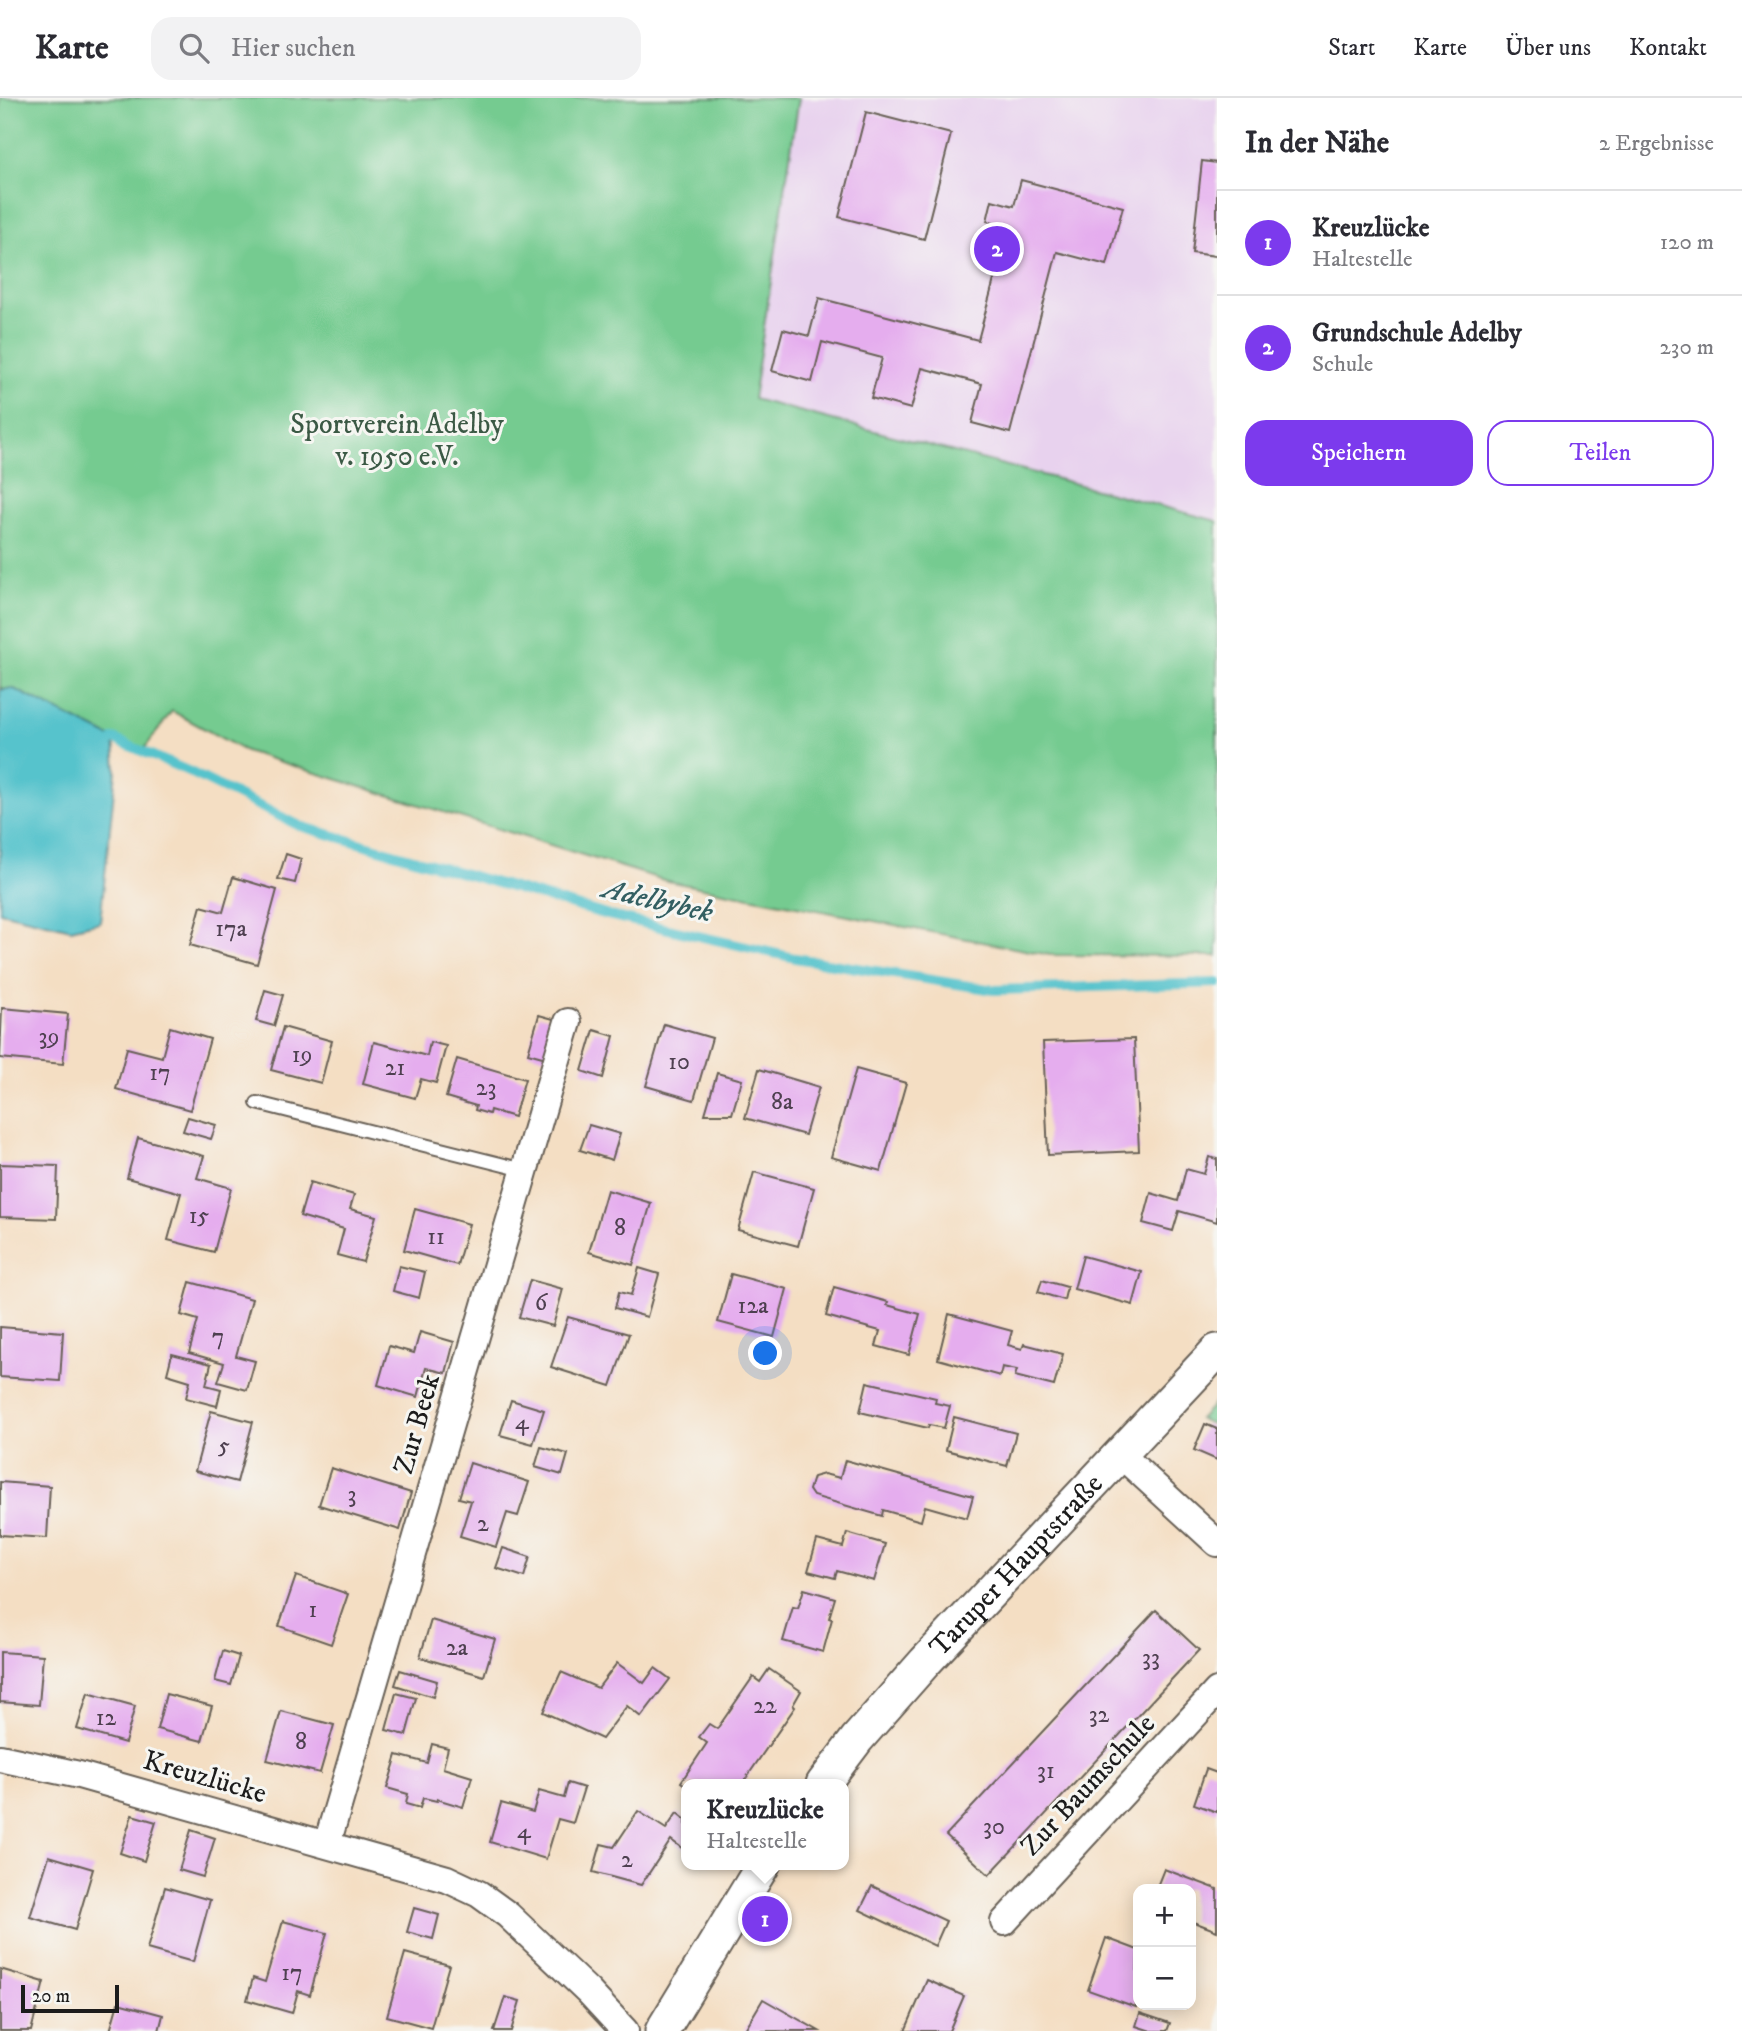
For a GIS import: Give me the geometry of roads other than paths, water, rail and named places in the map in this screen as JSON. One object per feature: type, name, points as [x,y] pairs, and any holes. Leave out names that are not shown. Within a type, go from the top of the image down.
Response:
[{"type":"street","name":"Zur Beek","points":[[327,1844],[568,1022]]},
{"type":"street","name":"Taruper Hauptstraße","points":[[826,1779],[925,1662],[1217,1351]]},
{"type":"street","points":[[1120,1454],[1217,1543]]},
{"type":"street","name":"Zur Baumschule","points":[[1004,1922],[1217,1691]]},
{"type":"street","name":"Kreuzlücke","points":[[0,1758],[57,1769],[447,1879],[479,1894],[508,1914],[588,1991],[625,2031]]},
{"type":"street","points":[[662,2031],[760,1870]]},
{"type":"lane","points":[[257,1102],[524,1170]]},
{"type":"water","points":[[12,688],[114,739],[116,771],[100,922],[71,929],[0,912],[0,690]]},
{"type":"waterway","name":"Adelbybek","points":[[114,739],[188,771],[300,826],[607,915],[795,958],[994,990],[1217,983]]},
{"type":"place","name":"Grundschule Adelby","points":[[997,249]]},
{"type":"place","name":"Kreuzlücke","points":[[765,1919]]},
{"type":"park label","name":"Sportverein Adelby v. 1950 e.V.","points":[[397,440]]}]
